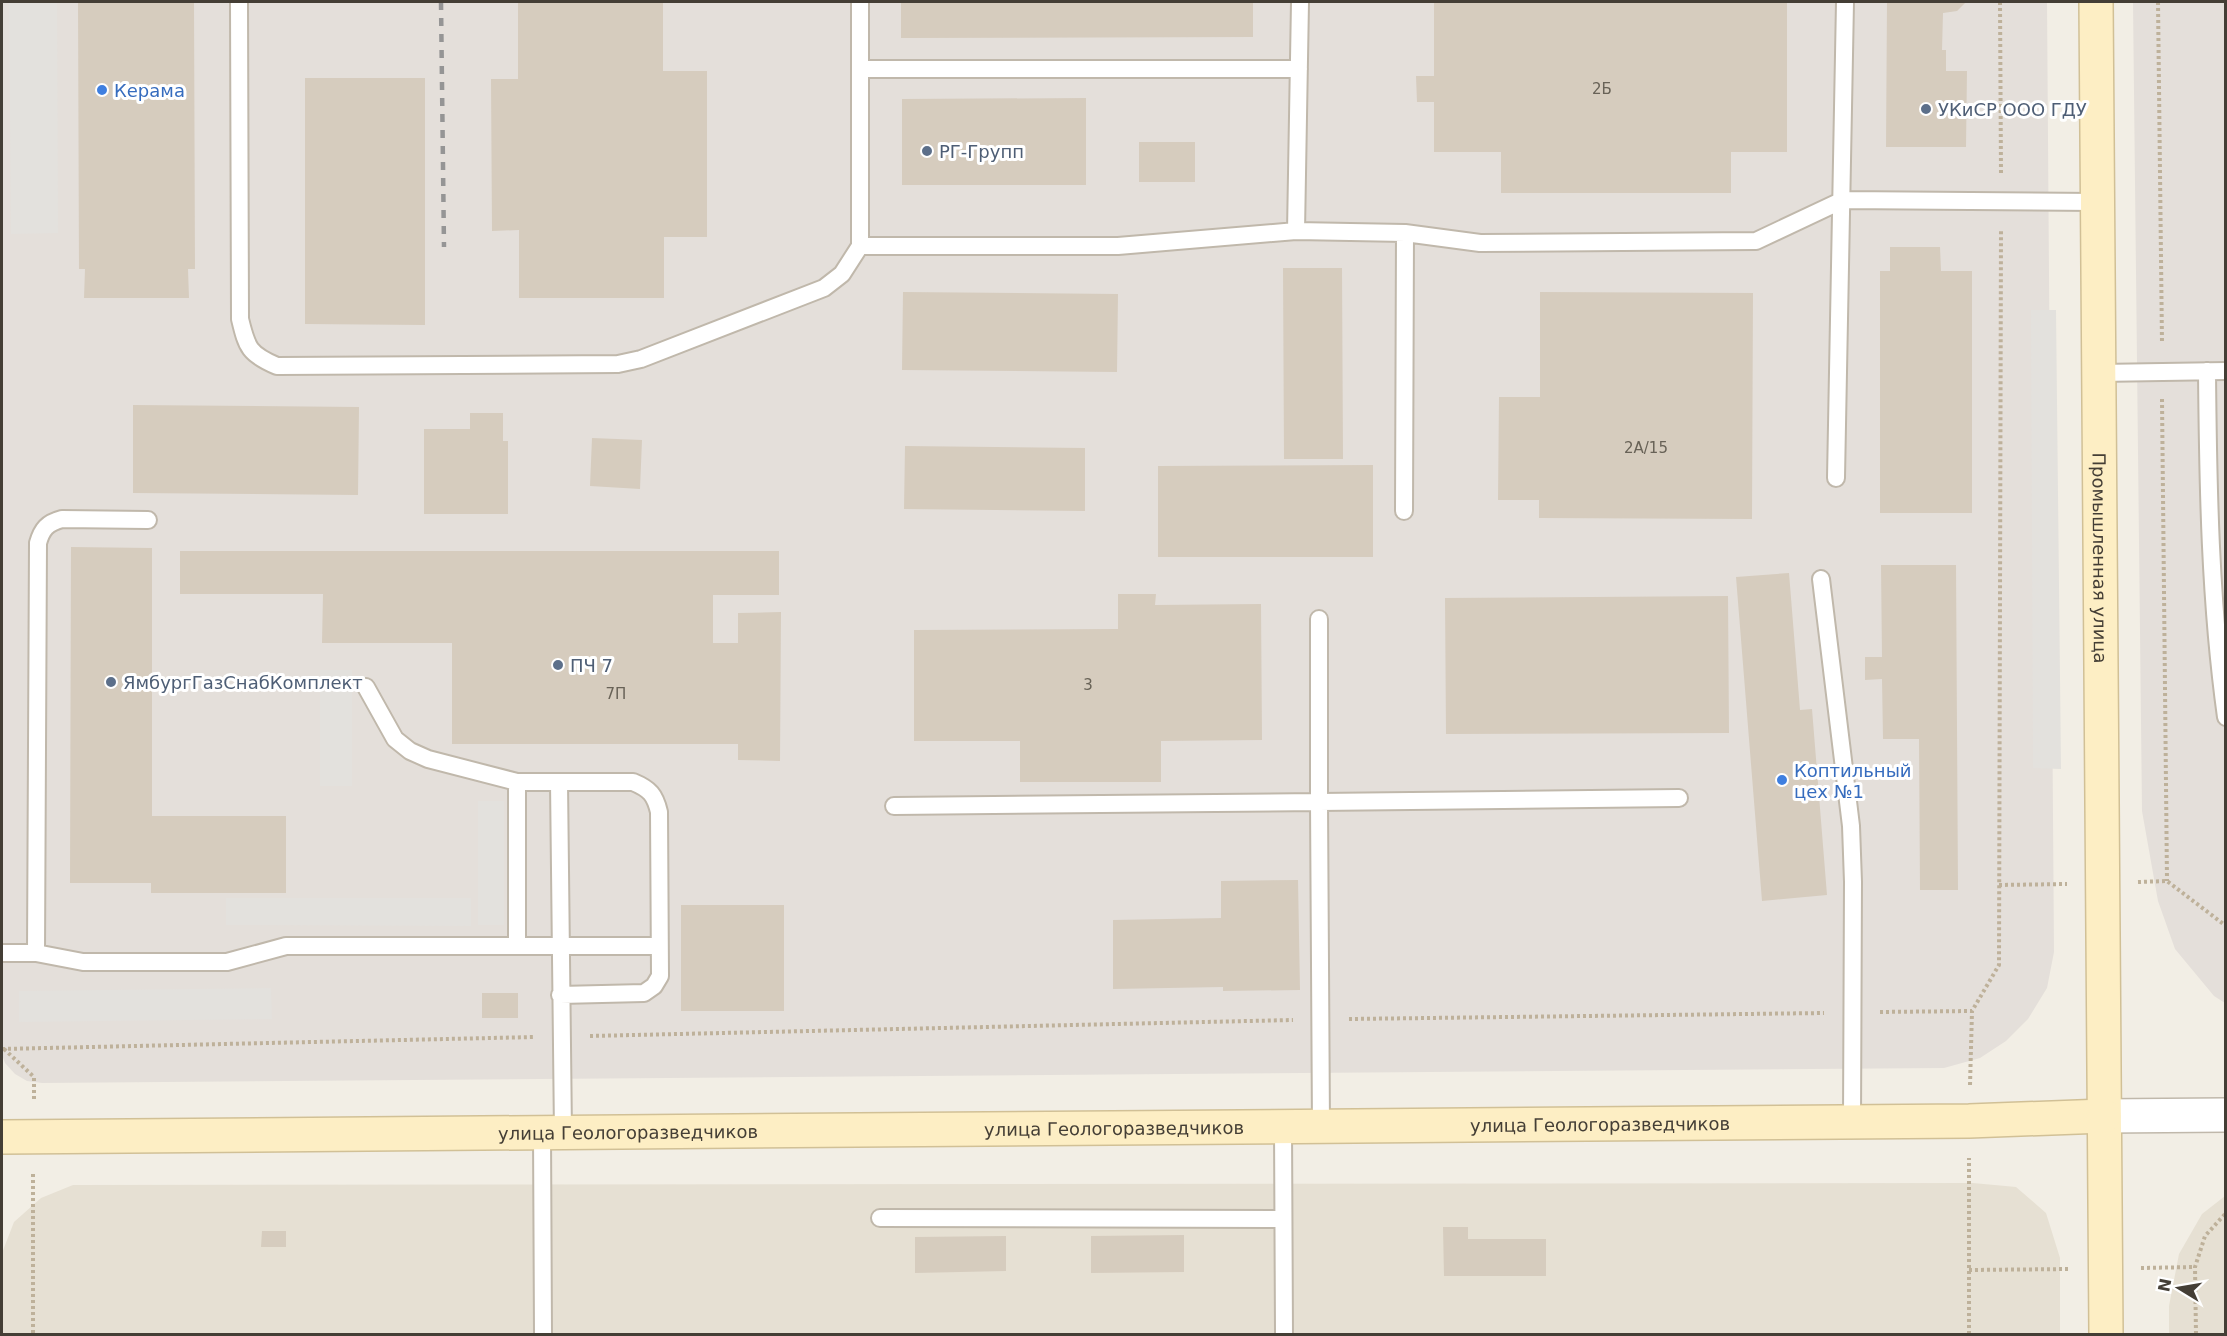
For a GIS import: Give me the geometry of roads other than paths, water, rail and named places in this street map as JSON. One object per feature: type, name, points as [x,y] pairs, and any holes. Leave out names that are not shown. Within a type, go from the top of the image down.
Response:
[{"type":"main road","name":"Промышленная улица","points":[[2096,2],[2106,1335]]},
{"type":"main road","name":"улица Геологоразведчиков","points":[[2,1137],[1852,1122],[2104,1116]]},
{"type":"street","name":"улица Геологоразведчиков","points":[[2104,1116],[2226,1115]]},
{"type":"lane","points":[[239,2],[240,319],[246,343],[259,358],[277,366],[630,362],[824,288],[842,274],[860,246],[860,2]]},
{"type":"lane","points":[[1296,231],[1300,2]]},
{"type":"lane","points":[[1836,478],[1845,2]]},
{"type":"lane","points":[[860,69],[1299,69]]},
{"type":"lane","points":[[860,246],[1118,246],[1296,231],[1405,232],[1480,243],[1756,241],[1843,200],[2097,202]]},
{"type":"lane","points":[[1404,512],[1405,232]]},
{"type":"lane","points":[[2207,371],[2208,509],[2221,682],[2226,717]]},
{"type":"lane","points":[[2099,373],[2226,371]]},
{"type":"lane","points":[[36,953],[38,543],[41,531],[51,522],[62,519],[148,520]]},
{"type":"lane","points":[[1821,579],[1851,826],[1853,882],[1852,1122]]},
{"type":"lane","points":[[1319,619],[1321,1127]]},
{"type":"lane","points":[[366,687],[395,739],[410,752],[428,759],[517,782],[633,782],[647,788],[656,798],[659,812],[660,976],[654,986],[644,993],[560,995]]},
{"type":"lane","points":[[517,782],[517,946]]},
{"type":"lane","points":[[543,1335],[552,1133],[561,1036],[559,782]]},
{"type":"lane","points":[[894,806],[1679,798]]},
{"type":"lane","points":[[2,953],[36,953],[83,962],[227,962],[286,946],[659,946]]},
{"type":"lane","points":[[1282,1127],[1284,1335]]},
{"type":"lane","points":[[879,1218],[1283,1219]]},
{"type":"railway","points":[[441,2],[444,247]]},
{"type":"place","name":"Керама","points":[[102,90]]},
{"type":"place","name":"УКиСР ООО ГДУ","points":[[1926,109]]},
{"type":"place","name":"РГ-Групп","points":[[927,151]]},
{"type":"place","name":"ПЧ 7","points":[[558,665]]},
{"type":"place","name":"ЯмбургГазСнабКомплект","points":[[111,682]]},
{"type":"place","name":"Коптильный цех №1","points":[[1782,780]]}]
